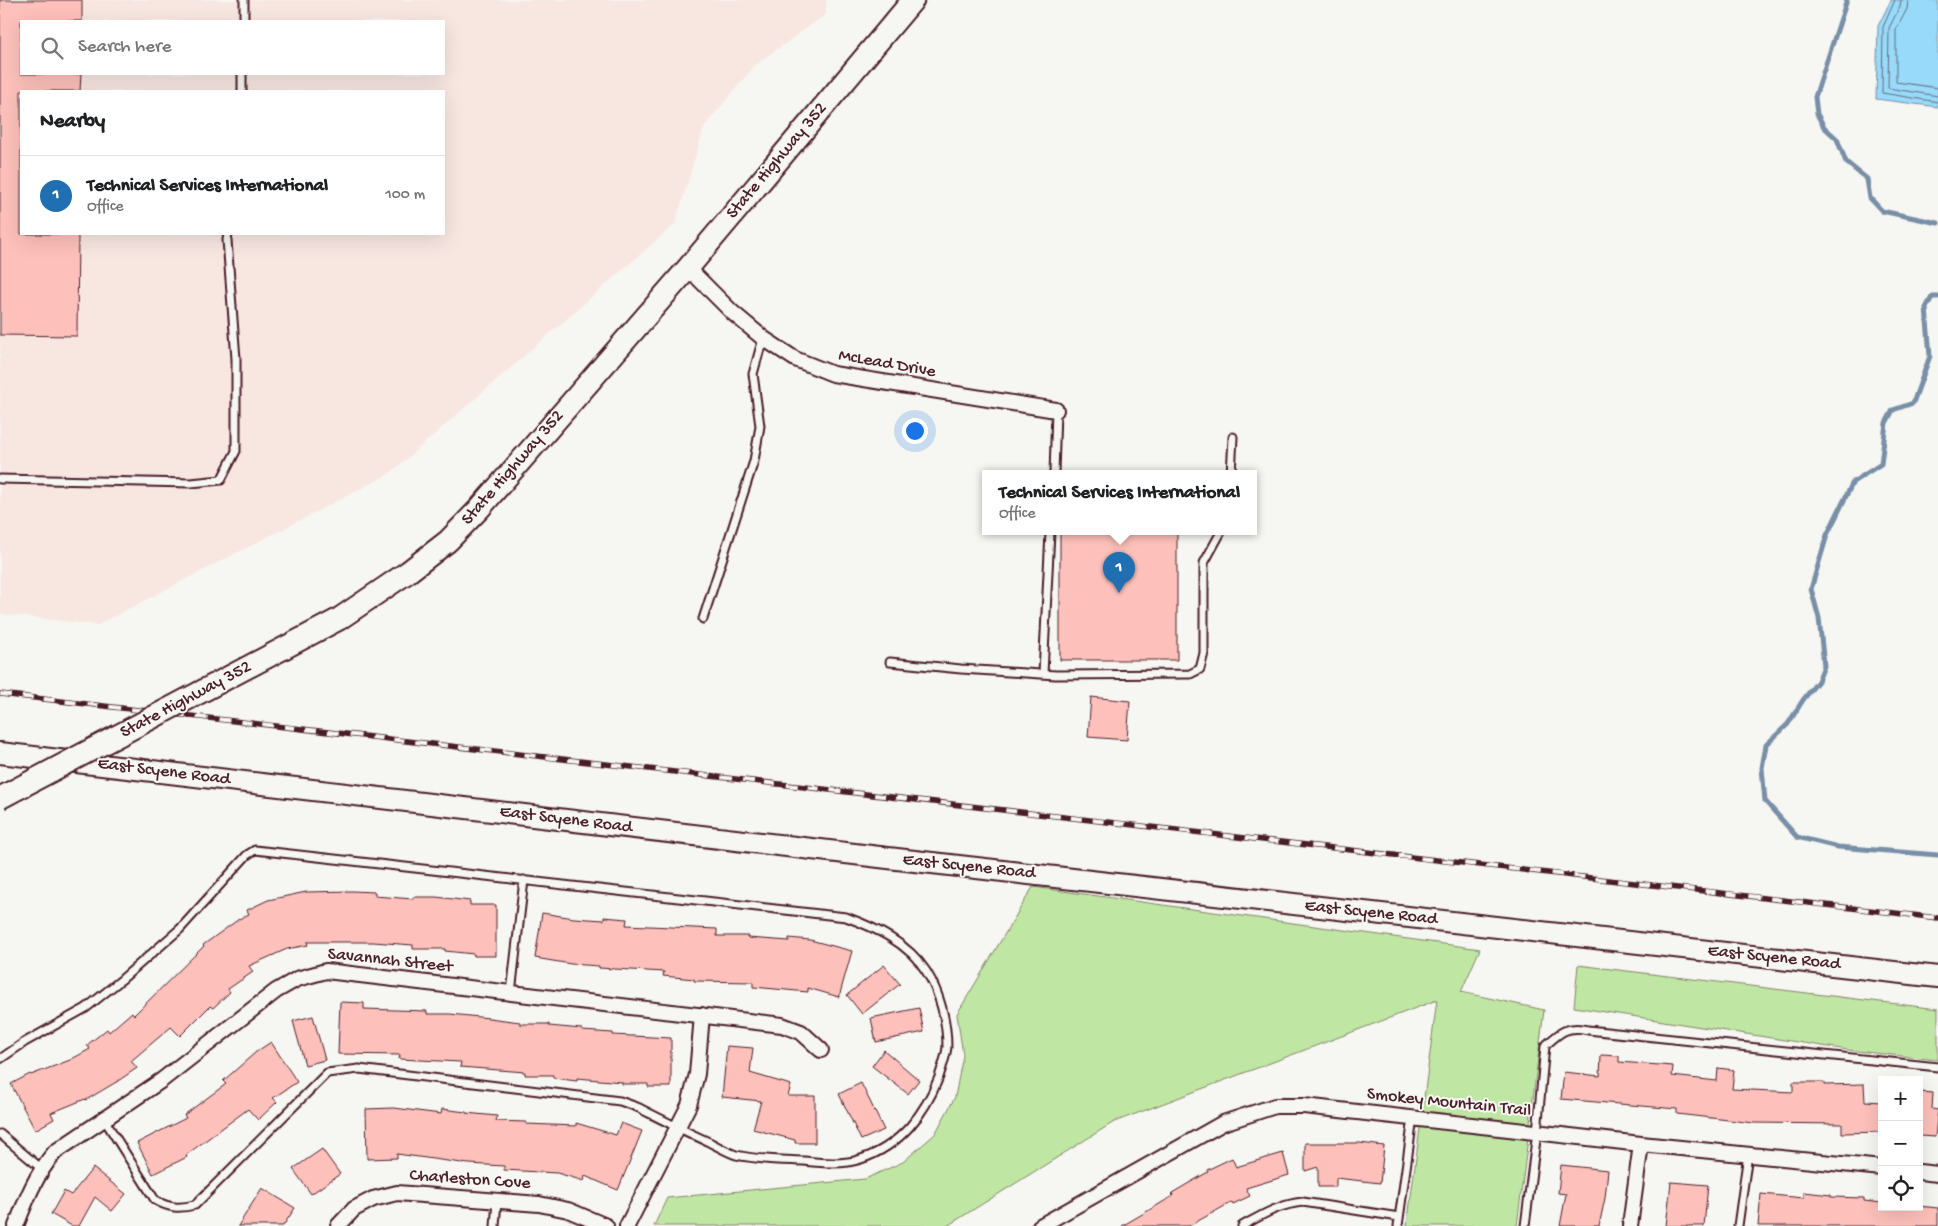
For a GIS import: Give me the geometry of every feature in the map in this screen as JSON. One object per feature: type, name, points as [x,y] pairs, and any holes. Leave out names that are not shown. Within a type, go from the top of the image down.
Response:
[{"type":"main road","name":"State Highway 352","points":[[0,798],[338,619],[408,572],[448,541],[479,509],[688,268],[913,0]]},
{"type":"street","name":"McLead Drive","points":[[688,268],[733,313],[763,338],[795,359],[833,374],[1056,410]]},
{"type":"street","name":"East Scyene Road","points":[[0,753],[868,856],[1938,977]]},
{"type":"street","name":"Savannah Street","points":[[16,1226],[33,1183],[55,1152],[162,1080],[276,991],[297,979],[313,973],[326,971],[782,1025],[801,1032],[821,1050]]},
{"type":"street","points":[[627,1226],[690,1105],[697,1074],[702,1015]]},
{"type":"street","name":"Smokey Mountain Trail","points":[[1040,1226],[1223,1123],[1275,1106],[1304,1106],[1640,1144],[1878,1168]]},
{"type":"street","points":[[1630,1226],[1640,1144]]},
{"type":"street","points":[[1923,1172],[1938,1174]]},
{"type":"street","name":"Charleston Cove","points":[[338,1226],[354,1209],[372,1199],[397,1193],[540,1204],[568,1210],[606,1226]]},
{"type":"lane","points":[[244,0],[244,20]]},
{"type":"lane","points":[[242,75],[242,90]]},
{"type":"lane","points":[[0,479],[191,483],[221,480],[236,451],[236,359],[228,235]]},
{"type":"lane","points":[[703,620],[754,461],[760,426],[753,374],[763,338]]},
{"type":"lane","points":[[1054,470],[1056,410]]},
{"type":"lane","points":[[1231,470],[1232,437]]},
{"type":"lane","points":[[1043,674],[1050,535]]},
{"type":"lane","points":[[890,662],[1043,674],[1190,674],[1200,669],[1204,654],[1204,563],[1219,535]]},
{"type":"lane","points":[[0,1059],[25,1042],[86,1008],[121,980],[180,928],[246,855],[255,850],[846,917],[878,929],[896,941],[925,970],[936,989],[942,1005],[947,1048],[937,1081],[924,1110],[910,1127],[896,1140],[860,1160],[834,1163],[736,1154],[637,1107],[620,1102],[359,1069],[326,1073],[194,1205],[180,1208],[166,1206],[155,1200],[104,1119]]},
{"type":"lane","points":[[511,993],[524,880]]},
{"type":"lane","points":[[1526,1226],[1545,1046],[1560,1032],[1576,1027],[1588,1030],[1938,1067]]},
{"type":"lane","points":[[1398,1226],[1413,1118]]},
{"type":"lane","points":[[0,1134],[42,1169]]},
{"type":"lane","points":[[1738,1226],[1748,1154]]},
{"type":"lane","points":[[495,1226],[497,1201]]},
{"type":"lane","points":[[1242,1226],[1270,1210],[1289,1203],[1303,1202],[1399,1217]]},
{"type":"shaded area","points":[[0,0],[826,0],[826,14],[755,65],[704,127],[675,224],[389,474],[97,625],[0,614]]},
{"type":"green space","points":[[1033,887],[1480,949],[1461,992],[1544,1010],[1517,1226],[1407,1226],[1437,1000],[1114,1122],[947,1226],[654,1226],[667,1198],[865,1179],[903,1162],[935,1134],[955,1097],[963,1055],[957,1014]]},
{"type":"green space","points":[[1578,965],[1938,1009],[1938,1060],[1848,1050],[1574,1007]]},
{"type":"water","points":[[1891,0],[1938,0],[1938,107],[1876,99],[1878,26]]},
{"type":"building","points":[[0,0],[82,0],[82,20],[20,20],[20,75],[81,75],[80,90],[20,90],[20,235],[78,235],[77,336],[0,335]]},
{"type":"building","points":[[1060,535],[1177,535],[1177,660],[1060,660]]},
{"type":"building","points":[[1091,697],[1130,701],[1127,740],[1088,737]]},
{"type":"building","points":[[306,892],[375,892],[375,896],[413,899],[413,897],[436,897],[470,901],[470,905],[496,905],[496,956],[474,956],[474,954],[445,951],[445,949],[413,949],[413,945],[373,942],[307,942],[308,945],[287,949],[249,966],[253,972],[228,989],[230,992],[213,1008],[210,1006],[180,1036],[171,1027],[131,1061],[137,1068],[86,1100],[51,1113],[54,1119],[35,1130],[11,1084],[30,1074],[70,1060],[90,1049],[87,1045],[107,1029],[109,1032],[132,1012],[134,1015],[203,945],[249,914],[247,910],[268,900]]},
{"type":"building","points":[[542,913],[574,918],[604,920],[604,917],[627,919],[626,925],[717,929],[717,936],[748,936],[748,938],[789,941],[789,938],[810,940],[852,951],[839,997],[808,988],[808,992],[753,987],[753,982],[694,981],[694,979],[663,976],[664,972],[599,968],[599,966],[535,958]]},
{"type":"building","points":[[884,965],[900,984],[862,1014],[847,995]]},
{"type":"building","points":[[340,1002],[364,1003],[364,1009],[427,1011],[427,1014],[489,1018],[520,1022],[520,1024],[549,1024],[549,1026],[582,1029],[582,1031],[613,1033],[613,1035],[671,1038],[671,1087],[648,1087],[648,1084],[622,1084],[622,1082],[577,1078],[577,1081],[553,1078],[553,1075],[525,1075],[525,1072],[460,1067],[461,1062],[399,1059],[400,1055],[338,1054]]},
{"type":"building","points":[[919,1008],[924,1032],[876,1042],[871,1018]]},
{"type":"building","points":[[313,1016],[325,1060],[305,1065],[293,1021]]},
{"type":"building","points":[[271,1042],[297,1082],[273,1098],[277,1102],[258,1120],[248,1109],[186,1155],[187,1157],[153,1174],[137,1143],[186,1118],[184,1115],[226,1084],[223,1081],[256,1052]]},
{"type":"building","points":[[727,1046],[753,1048],[750,1073],[791,1085],[788,1096],[815,1096],[815,1143],[795,1143],[795,1140],[753,1129],[761,1101],[722,1097]]},
{"type":"building","points":[[884,1050],[919,1080],[908,1094],[872,1066]]},
{"type":"building","points":[[1601,1055],[1619,1056],[1619,1062],[1673,1066],[1672,1076],[1717,1081],[1718,1068],[1734,1070],[1732,1089],[1793,1092],[1793,1082],[1824,1082],[1824,1085],[1864,1084],[1865,1101],[1878,1102],[1878,1132],[1842,1133],[1842,1124],[1754,1123],[1677,1114],[1677,1109],[1561,1099],[1564,1072],[1600,1076]]},
{"type":"building","points":[[861,1083],[884,1130],[861,1140],[839,1094]]},
{"type":"building","points":[[1923,1092],[1933,1093],[1932,1109],[1938,1110],[1935,1137],[1923,1136]]},
{"type":"building","points":[[394,1108],[441,1114],[442,1109],[497,1116],[496,1121],[526,1122],[526,1124],[576,1126],[576,1123],[616,1135],[621,1123],[642,1131],[618,1190],[585,1176],[584,1181],[557,1173],[504,1170],[504,1166],[469,1164],[397,1154],[397,1158],[367,1159],[366,1109]]},
{"type":"building","points":[[1305,1143],[1360,1143],[1384,1146],[1380,1183],[1336,1178],[1336,1187],[1318,1187],[1318,1167],[1305,1171]]},
{"type":"building","points":[[322,1149],[340,1174],[311,1194],[293,1169]]},
{"type":"building","points":[[1283,1153],[1289,1175],[1246,1188],[1250,1196],[1233,1204],[1232,1202],[1189,1226],[1122,1226],[1173,1196],[1172,1193],[1208,1172],[1207,1170],[1232,1158],[1236,1167]]},
{"type":"building","points":[[1561,1165],[1608,1170],[1599,1226],[1560,1226],[1566,1194],[1558,1193]]},
{"type":"building","points":[[93,1168],[126,1194],[112,1211],[95,1197],[79,1226],[72,1226],[51,1214],[64,1191],[71,1195]]},
{"type":"building","points":[[1671,1182],[1708,1185],[1704,1226],[1666,1226]]},
{"type":"building","points":[[262,1188],[295,1208],[283,1226],[238,1226]]},
{"type":"building","points":[[1804,1192],[1831,1195],[1831,1197],[1864,1198],[1864,1201],[1878,1203],[1878,1211],[1923,1211],[1923,1206],[1938,1208],[1938,1226],[1758,1226],[1761,1194],[1804,1198]]},
{"type":"waterway","points":[[1847,0],[1815,97],[1817,114],[1824,127],[1837,139],[1846,162],[1867,179],[1870,198],[1882,211],[1938,223]]},
{"type":"waterway","points":[[1938,297],[1932,297],[1926,308],[1930,356],[1913,403],[1893,410],[1886,423],[1881,464],[1853,482],[1827,535],[1811,589],[1819,618],[1824,666],[1818,681],[1788,724],[1766,745],[1762,768],[1765,801],[1797,837],[1838,847],[1938,855]]},
{"type":"railway","points":[[0,694],[1938,918]]},
{"type":"place","name":"Technical Services International","points":[[1119,593]]}]
